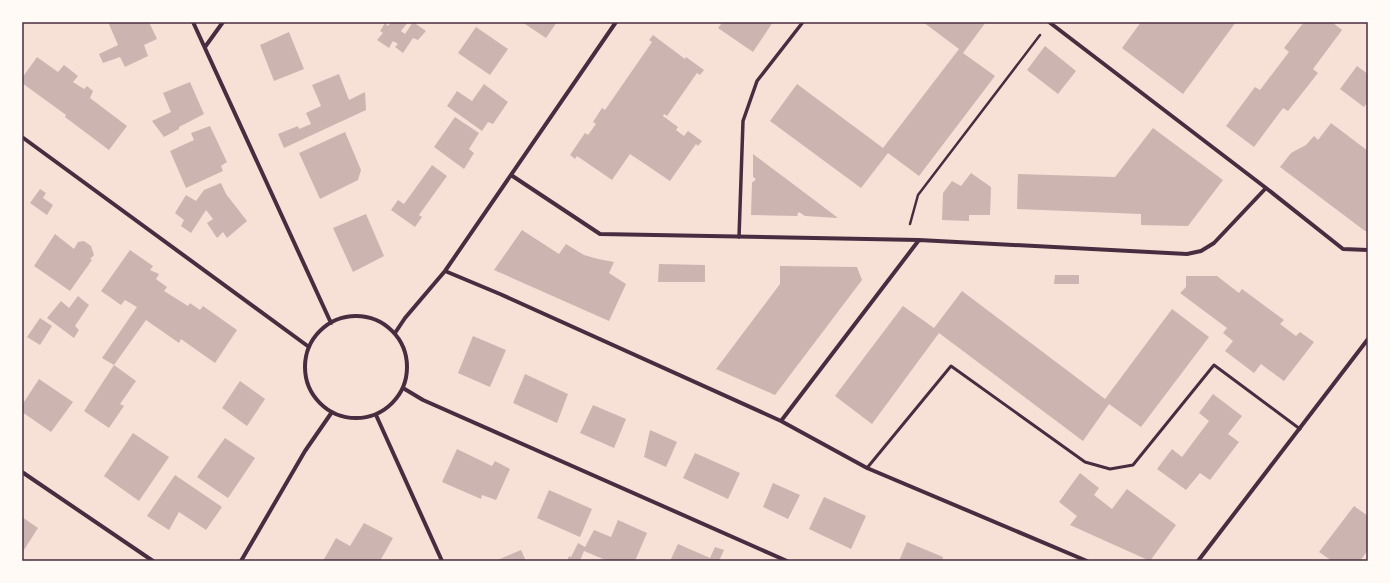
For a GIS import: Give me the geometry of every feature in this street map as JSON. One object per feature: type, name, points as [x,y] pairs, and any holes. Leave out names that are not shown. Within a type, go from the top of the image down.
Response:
[{"type":"street","points":[[193,22],[331,323]]},
{"type":"street","points":[[205,47],[223,22]]},
{"type":"street","points":[[395,334],[405,318],[445,270],[616,22]]},
{"type":"street","points":[[739,237],[743,121],[757,81],[803,22]]},
{"type":"street","points":[[1050,22],[1343,249],[1368,250]]},
{"type":"street","points":[[22,137],[309,347]]},
{"type":"street","points":[[511,175],[600,234],[919,240],[1187,254],[1201,251],[1214,243],[1266,188]]},
{"type":"street","points":[[781,421],[919,240]]},
{"type":"street","points":[[445,270],[781,421],[867,468],[1087,561]]},
{"type":"street","points":[[347,317],[365,317],[381,323],[395,334],[403,346],[407,360],[407,374],[403,388],[397,399],[376,415],[362,418],[346,418],[332,412],[320,403],[311,391],[306,377],[305,362],[309,347],[318,333],[331,323],[347,317]]},
{"type":"street","points":[[1198,561],[1368,339]]},
{"type":"street","points":[[403,388],[423,400],[786,561]]},
{"type":"street","points":[[241,561],[304,451],[332,412]]},
{"type":"street","points":[[376,415],[442,561]]},
{"type":"street","points":[[22,472],[153,561]]},
{"type":"lane","points":[[867,468],[951,366],[1085,462],[1110,469],[1133,465],[1214,365],[1300,429]]},
{"type":"path","points":[[906,240],[918,195],[1050,22]]},
{"type":"building","points":[[108,22],[149,22],[157,39],[144,45],[148,56],[125,67],[120,57],[103,63],[99,54],[118,45]]},
{"type":"building","points":[[391,22],[408,22],[401,31],[405,34],[413,22],[426,31],[418,40],[413,38],[403,53],[395,47],[398,44],[393,41],[389,48],[377,40],[383,33],[380,31],[385,23],[388,26]]},
{"type":"building","points":[[522,22],[557,22],[546,38]]},
{"type":"building","points":[[720,22],[773,22],[753,52],[718,28],[722,23]]},
{"type":"building","points":[[923,22],[986,22],[963,53],[995,76],[919,176],[888,153],[861,188],[770,121],[797,84],[883,148],[959,49]]},
{"type":"building","points":[[1141,22],[1236,22],[1183,94],[1122,48]]},
{"type":"building","points":[[1304,22],[1332,22],[1342,30],[1313,69],[1318,73],[1288,111],[1283,108],[1254,147],[1226,126],[1255,87],[1260,90],[1289,52],[1284,48]]},
{"type":"building","points":[[476,27],[508,49],[490,75],[458,53]]},
{"type":"building","points":[[289,32],[304,69],[274,81],[260,45]]},
{"type":"building","points":[[653,35],[685,59],[686,57],[704,70],[700,75],[697,73],[667,116],[664,114],[663,116],[678,127],[676,130],[684,136],[688,131],[702,141],[698,146],[696,144],[670,181],[630,154],[612,180],[577,156],[575,159],[570,155],[585,133],[588,135],[596,124],[593,122],[602,108],[605,110],[652,42],[649,40]]},
{"type":"building","points":[[1045,46],[1076,71],[1058,94],[1027,70]]},
{"type":"building","points":[[37,57],[58,72],[64,65],[78,76],[73,82],[84,89],[87,86],[93,91],[90,98],[127,126],[109,150],[65,117],[66,115],[22,83],[22,78]]},
{"type":"building","points":[[1357,66],[1368,74],[1368,102],[1364,107],[1340,89]]},
{"type":"building","points":[[339,74],[349,100],[365,92],[366,110],[284,148],[278,134],[298,126],[299,129],[311,124],[306,113],[321,106],[312,85]]},
{"type":"building","points":[[190,82],[204,114],[164,137],[152,121],[171,112],[163,93]]},
{"type":"building","points":[[484,84],[508,102],[493,124],[488,122],[482,131],[447,106],[457,91],[472,101]]},
{"type":"building","points":[[455,117],[479,133],[469,149],[474,153],[464,169],[434,147]]},
{"type":"building","points":[[1331,123],[1368,151],[1368,231],[1365,231],[1280,167],[1291,153],[1306,145],[1314,136],[1318,140]]},
{"type":"building","points":[[210,126],[227,162],[221,166],[223,171],[186,188],[170,151],[194,140],[191,133]]},
{"type":"building","points":[[1153,128],[1223,180],[1188,226],[1141,225],[1141,214],[1017,209],[1018,174],[1115,177]]},
{"type":"building","points":[[345,132],[361,170],[358,180],[320,199],[299,153]]},
{"type":"building","points":[[753,154],[838,218],[805,216],[799,212],[797,215],[798,216],[751,215],[752,182],[756,179],[753,177]]},
{"type":"building","points":[[432,165],[447,176],[419,215],[422,217],[415,227],[391,210],[398,200],[404,204]]},
{"type":"building","points":[[971,173],[991,187],[990,215],[969,215],[969,221],[942,220],[943,193],[952,181],[961,186]]},
{"type":"building","points":[[221,183],[226,194],[247,221],[227,238],[223,232],[217,238],[207,223],[213,219],[206,210],[191,233],[181,226],[184,220],[175,213],[186,195],[196,201],[204,190]]},
{"type":"building","points":[[40,189],[46,193],[43,198],[53,205],[47,215],[30,203]]},
{"type":"building","points":[[366,214],[384,256],[353,272],[333,228]]},
{"type":"building","points":[[522,230],[559,254],[566,244],[584,255],[614,262],[609,273],[626,284],[609,321],[494,270]]},
{"type":"building","points":[[55,234],[74,249],[78,242],[84,241],[91,246],[94,255],[70,291],[34,266]]},
{"type":"building","points":[[130,250],[153,266],[150,270],[159,274],[156,279],[167,287],[164,291],[188,306],[190,303],[200,310],[203,306],[237,330],[215,363],[181,339],[179,343],[146,320],[114,365],[102,358],[137,307],[125,300],[121,305],[101,291]]},
{"type":"building","points":[[659,264],[705,265],[705,282],[658,282]]},
{"type":"building","points":[[780,266],[857,267],[862,280],[775,395],[716,369],[780,284]]},
{"type":"building","points":[[1055,275],[1079,275],[1079,284],[1054,284]]},
{"type":"building","points":[[1186,276],[1217,276],[1239,293],[1242,289],[1284,320],[1280,324],[1296,336],[1300,332],[1314,342],[1284,381],[1261,364],[1254,373],[1225,351],[1233,341],[1223,333],[1227,328],[1180,293],[1186,287]]},
{"type":"building","points":[[962,291],[1105,399],[1172,309],[1209,337],[1141,427],[1109,404],[1083,441],[939,333],[872,424],[835,396],[903,306],[934,328]]},
{"type":"building","points":[[78,296],[89,305],[75,326],[79,330],[74,338],[47,318],[61,301],[69,308]]},
{"type":"building","points":[[40,318],[52,326],[40,345],[27,337]]},
{"type":"building","points":[[473,336],[506,350],[490,387],[458,373]]},
{"type":"building","points":[[114,365],[136,381],[120,404],[124,406],[109,428],[84,411]]},
{"type":"building","points":[[525,374],[568,394],[557,423],[513,403]]},
{"type":"building","points":[[39,379],[73,402],[51,432],[22,412],[22,405]]},
{"type":"building","points":[[240,381],[265,399],[247,426],[222,408]]},
{"type":"building","points":[[1213,394],[1242,416],[1228,434],[1239,442],[1210,480],[1200,473],[1186,490],[1157,469],[1172,449],[1182,457],[1209,421],[1199,413]]},
{"type":"building","points":[[593,405],[626,419],[614,448],[580,433]]},
{"type":"building","points":[[650,430],[677,442],[666,467],[644,457]]},
{"type":"building","points":[[133,433],[169,457],[139,501],[104,476]]},
{"type":"building","points":[[225,438],[255,458],[228,498],[197,477]]},
{"type":"building","points":[[457,449],[492,466],[495,461],[510,469],[496,500],[482,495],[481,499],[442,482]]},
{"type":"building","points":[[695,453],[740,473],[728,499],[683,478]]},
{"type":"building","points":[[1080,473],[1099,488],[1094,495],[1112,509],[1127,489],[1176,525],[1150,561],[1070,525],[1077,516],[1059,502]]},
{"type":"building","points":[[175,475],[222,507],[206,530],[179,512],[169,530],[147,516]]},
{"type":"building","points":[[773,483],[800,495],[788,519],[763,507]]},
{"type":"building","points":[[549,490],[592,509],[580,537],[537,518]]},
{"type":"building","points":[[824,497],[866,516],[851,549],[809,529]]},
{"type":"building","points":[[1354,506],[1368,516],[1368,550],[1360,561],[1332,561],[1319,552]]},
{"type":"building","points":[[22,517],[38,528],[22,553]]},
{"type":"building","points":[[618,520],[647,533],[635,561],[608,561],[584,551],[580,561],[567,561],[569,556],[571,557],[578,543],[585,547],[594,530],[611,537]]},
{"type":"building","points":[[364,523],[393,538],[380,561],[323,561],[336,538],[350,546]]},
{"type":"building","points":[[907,542],[943,557],[942,561],[899,561]]},
{"type":"building","points":[[678,544],[710,558],[715,547],[724,550],[719,561],[670,561]]},
{"type":"building","points":[[521,550],[526,561],[495,561]]}]
